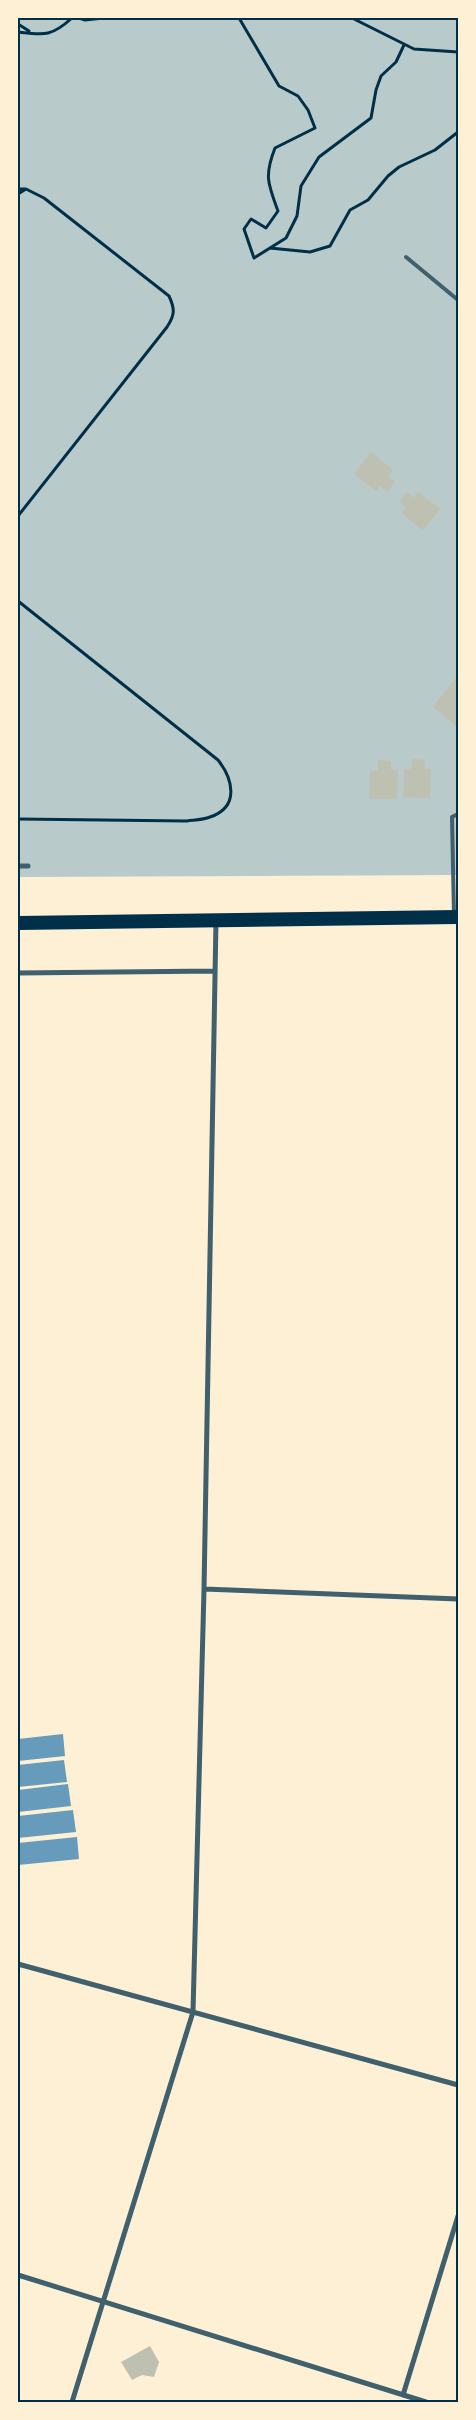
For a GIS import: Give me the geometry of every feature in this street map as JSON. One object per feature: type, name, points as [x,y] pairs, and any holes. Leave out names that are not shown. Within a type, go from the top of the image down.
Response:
[{"type":"highway","points":[[18,924],[456,917]]},
{"type":"street","points":[[18,866],[28,866]]},
{"type":"street","points":[[72,2402],[193,2012],[204,1590],[216,920]]},
{"type":"street","points":[[18,973],[215,971]]},
{"type":"street","points":[[204,1590],[458,1599]]},
{"type":"street","points":[[18,1964],[458,2086]]},
{"type":"street","points":[[403,2395],[458,2216]]},
{"type":"street","points":[[18,2275],[426,2402]]},
{"type":"lane","points":[[406,257],[458,300]]},
{"type":"lane","points":[[456,917],[452,817],[458,814]]},
{"type":"path","points":[[18,32],[44,36],[63,26],[72,18]]},
{"type":"path","points":[[79,18],[85,20],[104,18]]},
{"type":"path","points":[[239,18],[278,86],[298,96],[308,110],[315,128],[275,148],[267,167],[269,188],[278,211],[266,228],[251,219],[244,229],[254,258],[286,238],[297,216],[301,186],[319,157],[371,118],[376,90],[381,76],[396,62],[404,45]]},
{"type":"path","points":[[352,18],[414,49],[458,52]]},
{"type":"path","points":[[18,24],[26,30],[44,36]]},
{"type":"path","points":[[269,248],[310,252],[330,246],[350,210],[368,200],[388,176],[399,167],[435,150],[458,132]]},
{"type":"path","points":[[18,189],[26,190],[44,198],[169,296],[174,308],[173,318],[167,328],[18,516]]},
{"type":"path","points":[[18,194],[26,190]]},
{"type":"path","points":[[18,601],[218,760],[228,773],[232,792],[224,809],[210,817],[187,821],[18,819]]},
{"type":"shaded area","points":[[18,18],[458,18],[458,875],[18,877]]},
{"type":"water","points":[[63,1734],[65,1756],[18,1761],[18,1739]]},
{"type":"water","points":[[64,1760],[67,1782],[18,1787],[18,1765]]},
{"type":"water","points":[[68,1784],[71,1806],[18,1812],[18,1790]]},
{"type":"water","points":[[73,1810],[76,1832],[18,1838],[18,1816]]},
{"type":"water","points":[[77,1837],[79,1859],[18,1865],[18,1843]]},
{"type":"building","points":[[371,452],[393,470],[388,476],[395,482],[387,492],[380,486],[376,491],[354,474]]},
{"type":"building","points":[[407,492],[414,498],[418,492],[440,509],[423,531],[401,513],[406,508],[399,502]]},
{"type":"building","points":[[458,675],[458,728],[433,707]]},
{"type":"building","points":[[412,759],[425,760],[424,769],[431,769],[430,798],[403,797],[404,769],[411,769]]},
{"type":"building","points":[[378,760],[391,761],[391,770],[398,770],[397,799],[369,799],[370,770],[378,771]]},
{"type":"building","points":[[150,2346],[159,2362],[154,2377],[142,2375],[132,2380],[121,2362]]}]
